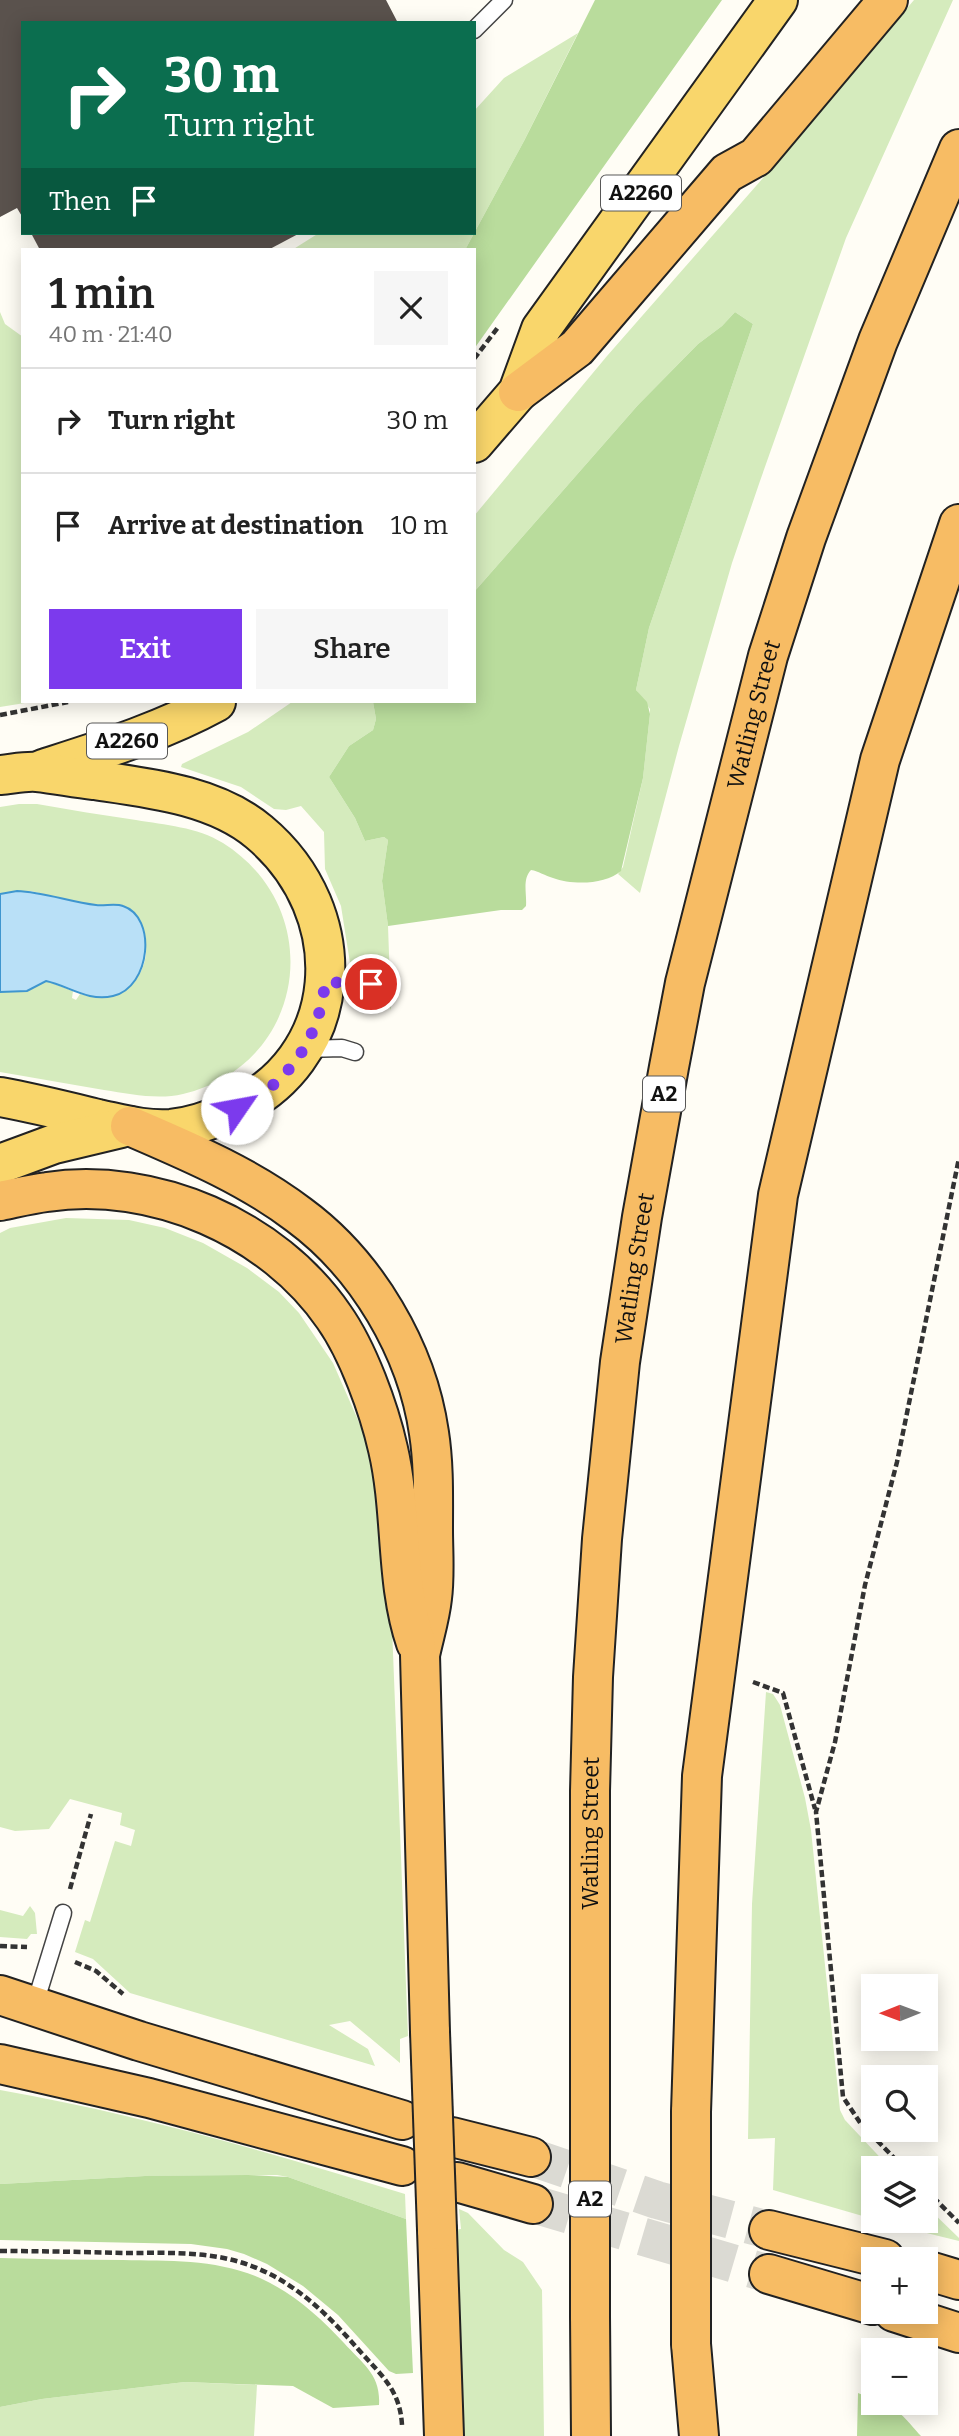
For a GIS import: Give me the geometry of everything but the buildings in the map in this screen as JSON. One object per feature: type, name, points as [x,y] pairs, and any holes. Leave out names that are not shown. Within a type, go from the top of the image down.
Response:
[{"type":"highway","points":[[518,392],[578,348],[726,173],[740,142],[855,0]]},
{"type":"highway","points":[[726,173],[756,157],[888,0]]},
{"type":"highway","name":"Watling Street","points":[[591,2436],[590,1791],[596,1622],[620,1362],[642,1217],[685,984],[768,656],[806,538],[878,341],[959,149]]},
{"type":"highway","points":[[692,2436],[691,2112],[702,1776],[778,1195],[880,760],[959,524]]},
{"type":"highway","points":[[130,1126],[239,1176],[299,1214],[346,1258],[368,1286],[398,1337],[412,1367],[421,1398],[429,1432],[433,1471],[432,1598],[420,1655],[444,2436]]},
{"type":"highway","points":[[0,1201],[48,1191],[83,1189],[142,1194],[173,1202],[200,1211],[253,1239],[287,1264],[321,1300],[346,1337],[376,1406],[389,1450],[399,1514],[407,1617],[420,1655]]},
{"type":"highway","points":[[17,2001],[402,2120]]},
{"type":"highway","points":[[0,2064],[149,2098],[402,2166]]},
{"type":"highway","points":[[452,2137],[531,2157]]},
{"type":"highway","points":[[457,2182],[533,2204]]},
{"type":"highway","points":[[769,2231],[861,2253]]},
{"type":"highway","points":[[769,2274],[861,2301]]},
{"type":"highway","points":[[938,2274],[959,2280]]},
{"type":"highway","points":[[931,2324],[959,2333]]},
{"type":"highway","points":[[691,2344],[699,2436]]},
{"type":"main road","name":"A2260","points":[[476,441],[518,392],[541,329],[778,0]]},
{"type":"main road","name":"A2260","points":[[17,773],[121,744],[214,703]]},
{"type":"main road","points":[[0,1097],[156,1130],[176,1129],[229,1112],[263,1093],[305,1049],[318,1019],[325,982],[320,931],[307,894],[281,853],[237,817],[192,800],[145,788],[17,773]]},
{"type":"main road","points":[[0,1164],[54,1144],[130,1126]]},
{"type":"lane","points":[[476,28],[504,0]]},
{"type":"lane","points":[[325,982],[371,984]]},
{"type":"lane","points":[[305,1049],[342,1048],[355,1052]]},
{"type":"lane","points":[[17,2001],[50,1954],[63,1913]]},
{"type":"path","points":[[0,715],[63,703]]},
{"type":"path","points":[[816,1812],[835,1742],[865,1585],[897,1462],[959,1158]]},
{"type":"path","points":[[716,1668],[783,1693],[816,1812],[843,2097],[860,2124],[892,2156]]},
{"type":"path","points":[[63,1913],[92,1814]]},
{"type":"path","points":[[0,1946],[25,1946],[89,1966],[130,1998]]},
{"type":"path","points":[[938,2202],[959,2223]]},
{"type":"path","points":[[0,2251],[188,2253],[222,2258],[260,2269],[288,2285],[318,2308],[380,2372],[397,2397],[402,2428]]},
{"type":"green space","points":[[595,0],[722,0],[476,346],[476,248],[466,248],[473,235],[476,235],[476,230]]},
{"type":"green space","points":[[914,0],[953,0],[846,238],[760,481],[732,563],[640,893],[618,874],[623,867],[643,778],[650,714],[650,709],[636,690],[649,628],[753,324],[735,312],[698,344],[638,405],[476,590],[476,514],[607,356]]},
{"type":"green space","points":[[578,33],[476,230],[476,109],[504,78]]},
{"type":"green space","points":[[316,235],[473,235],[466,248],[295,248]]},
{"type":"green space","points":[[0,312],[5,324],[21,336],[21,703],[25,703],[0,707]]},
{"type":"green space","points":[[735,312],[753,324],[649,628],[636,690],[647,702],[650,714],[643,778],[621,871],[606,879],[579,883],[531,870],[526,882],[526,906],[522,910],[501,910],[388,926],[382,881],[388,840],[384,837],[365,841],[355,818],[329,777],[349,746],[373,730],[376,719],[373,703],[476,703],[476,590],[638,405],[698,344]]},
{"type":"green space","points":[[291,703],[373,703],[376,719],[373,730],[349,746],[329,777],[355,818],[365,841],[384,837],[388,840],[382,881],[388,926],[391,1010],[367,961],[350,963],[341,906],[325,869],[324,832],[301,806],[286,810],[274,809],[241,787],[181,767],[182,764],[248,732]]},
{"type":"green space","points":[[37,804],[192,830],[223,843],[257,872],[279,906],[289,944],[289,983],[278,1020],[256,1052],[224,1078],[173,1096],[134,1095],[0,1072],[0,992],[27,991],[46,981],[73,991],[72,998],[76,1000],[80,994],[102,997],[120,993],[133,983],[142,969],[146,952],[145,936],[137,919],[124,906],[84,904],[31,891],[0,894],[0,807]]},
{"type":"green space","points":[[66,1218],[129,1220],[165,1228],[203,1243],[247,1268],[279,1292],[299,1313],[333,1363],[365,1436],[381,1517],[392,1627],[408,2036],[400,2039],[400,2063],[350,2021],[329,2025],[368,2049],[375,2066],[130,1993],[93,1959],[75,1952],[85,1920],[90,1922],[115,1841],[131,1846],[135,1830],[120,1825],[122,1813],[70,1799],[49,1829],[15,1831],[0,1827],[0,1233],[10,1228]]},
{"type":"green space","points":[[766,1692],[773,1694],[780,1705],[811,1830],[840,2110],[845,2120],[861,2137],[861,2142],[866,2142],[879,2156],[861,2156],[861,2216],[773,2190],[775,2138],[748,2139],[752,1904]]},
{"type":"green space","points":[[30,1906],[35,1913],[37,1934],[31,1934],[27,1939],[0,1937],[0,1910],[23,1916]]},
{"type":"green space","points":[[0,2090],[153,2123],[254,2149],[405,2194],[406,2219],[277,2175],[145,2176],[0,2184]]},
{"type":"green space","points":[[145,2176],[288,2177],[406,2219],[413,2373],[396,2374],[389,2371],[338,2315],[303,2286],[267,2264],[244,2254],[191,2244],[0,2240],[0,2184]]},
{"type":"green space","points":[[459,2209],[468,2213],[504,2250],[523,2262],[542,2290],[544,2436],[460,2436],[453,2230],[461,2229]]},
{"type":"green space","points":[[938,2218],[959,2241],[927,2233],[938,2233]]},
{"type":"green space","points":[[0,2258],[193,2262],[227,2267],[260,2278],[305,2306],[358,2357],[374,2378],[379,2405],[333,2408],[293,2386],[185,2382],[42,2399],[0,2407]]},
{"type":"green space","points":[[185,2382],[257,2385],[254,2436],[0,2436],[0,2407],[42,2399]]},
{"type":"green space","points":[[858,2393],[861,2394],[861,2415],[902,2415],[921,2436],[857,2436]]},
{"type":"water","points":[[17,891],[96,905],[120,905],[134,913],[141,923],[145,937],[142,966],[135,980],[126,990],[104,997],[87,995],[46,981],[27,991],[0,992],[0,894]]},
{"type":"tunnel","points":[[531,2157],[657,2200],[769,2230]]},
{"type":"tunnel","points":[[533,2204],[769,2274]]},
{"type":"route","points":[[237,1108],[247,1104],[277,1081],[305,1049],[323,1004],[325,982],[371,984]]}]
